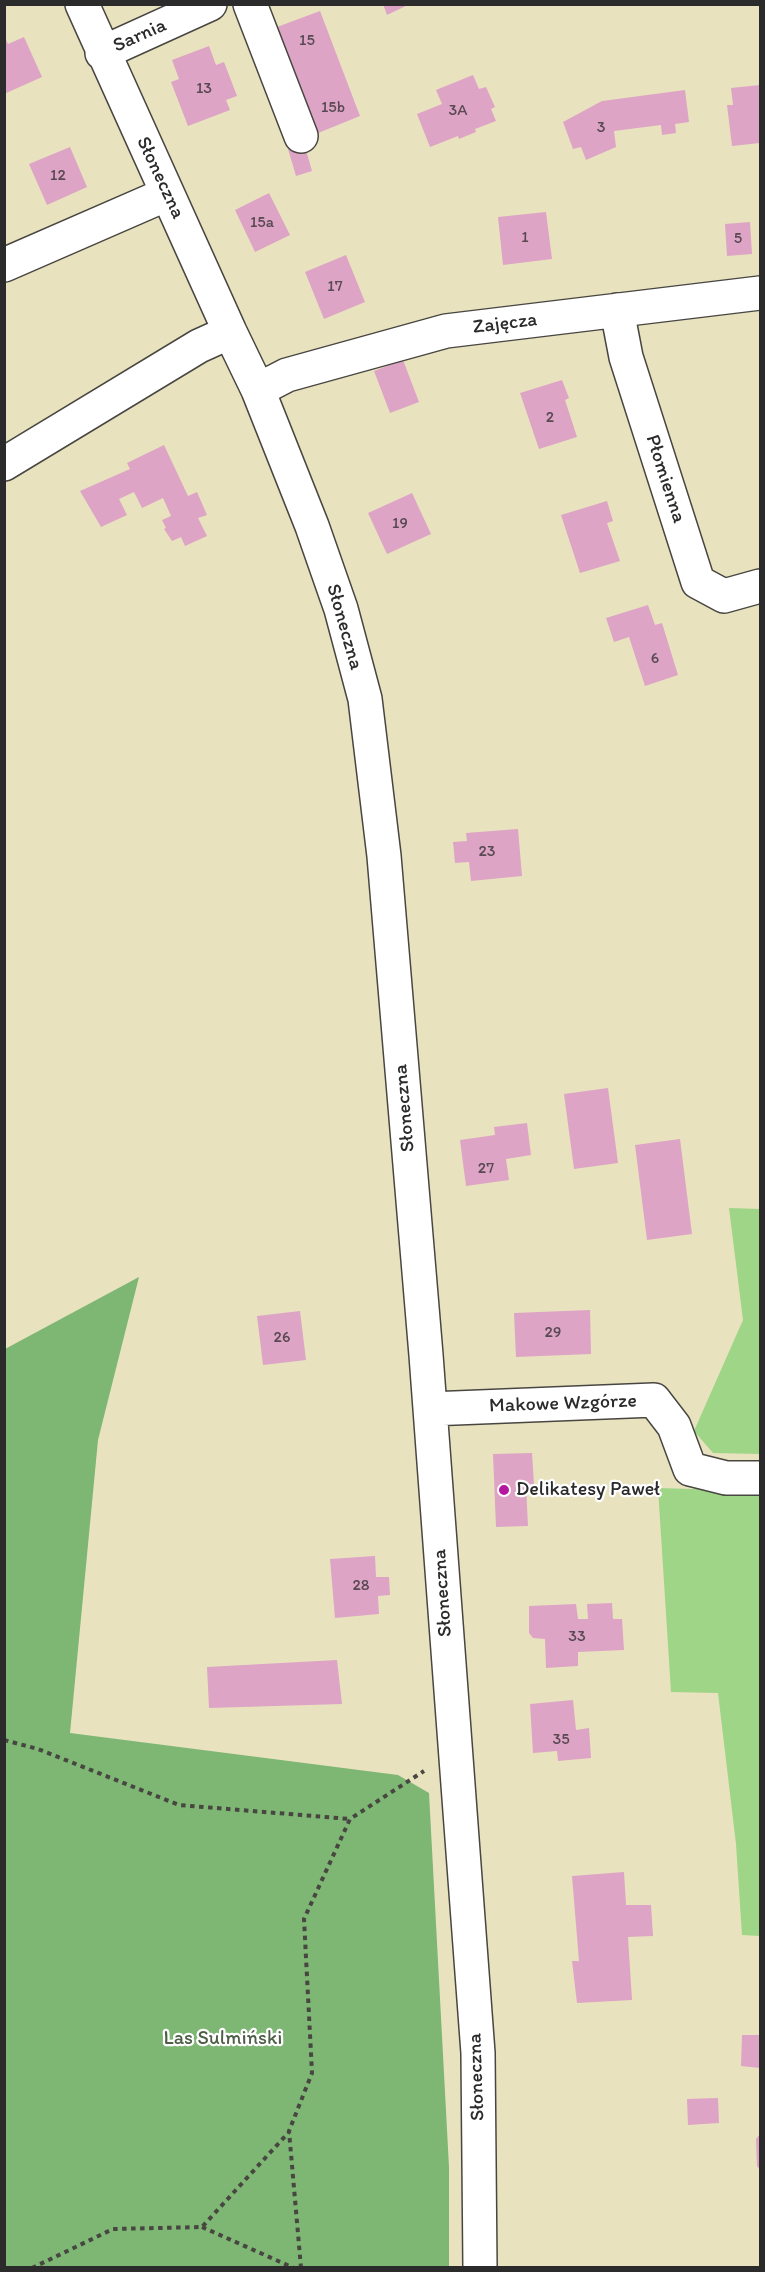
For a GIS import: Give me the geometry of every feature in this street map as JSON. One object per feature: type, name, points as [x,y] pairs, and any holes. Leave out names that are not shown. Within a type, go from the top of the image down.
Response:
[{"type":"street","name":"Słoneczna","points":[[82,4],[102,53],[258,390],[312,526],[338,599],[365,699],[384,856],[430,1409],[478,2053],[480,2268]]},
{"type":"street","name":"Sarnia","points":[[102,53],[210,4]]},
{"type":"street","points":[[250,4],[301,136]]},
{"type":"street","points":[[4,265],[167,194]]},
{"type":"street","name":"Zajęcza","points":[[258,390],[287,375],[446,331],[760,293]]},
{"type":"street","name":"Płomienna","points":[[617,310],[626,357],[698,582],[724,596],[760,586]]},
{"type":"street","points":[[4,464],[199,346],[230,332]]},
{"type":"street","name":"Makowe Wzgórze","points":[[430,1409],[654,1400],[674,1426],[690,1468],[726,1478],[760,1478]]},
{"type":"path","points":[[4,1740],[38,1749],[179,1805],[350,1819]]},
{"type":"path","points":[[202,2227],[289,2131],[312,2073],[304,1919],[350,1819],[454,1750]]},
{"type":"path","points":[[289,2131],[302,2268]]},
{"type":"path","points":[[32,2268],[113,2229],[202,2227],[294,2268]]},
{"type":"green space","points":[[729,1208],[760,1209],[760,1454],[713,1453],[694,1431],[743,1320]]},
{"type":"green space","name":"Las Sulmiński","points":[[139,1277],[98,1440],[70,1733],[398,1775],[429,1793],[449,2167],[449,2267],[5,2267],[5,1349]]},
{"type":"green space","points":[[658,1488],[760,1491],[760,1936],[742,1935],[736,1844],[718,1693],[671,1692]]},
{"type":"building","points":[[383,4],[410,4],[387,15]]},
{"type":"building","points":[[320,11],[360,116],[318,133],[277,27]]},
{"type":"building","points":[[4,36],[8,44],[24,37],[42,77],[4,94]]},
{"type":"building","points":[[209,46],[216,65],[224,62],[237,96],[226,100],[230,110],[188,126],[171,82],[179,79],[172,60]]},
{"type":"building","points":[[473,75],[479,89],[486,87],[495,107],[491,109],[496,121],[475,129],[476,132],[459,139],[458,136],[430,147],[417,114],[442,104],[436,90]]},
{"type":"building","points":[[760,85],[760,143],[732,146],[727,105],[733,105],[731,88]]},
{"type":"building","points":[[685,90],[689,122],[675,124],[676,133],[662,135],[661,125],[614,131],[616,147],[586,160],[581,147],[573,149],[563,122],[602,101]]},
{"type":"building","points":[[304,143],[312,171],[296,176],[288,149]]},
{"type":"building","points":[[70,147],[87,187],[47,205],[29,164]]},
{"type":"building","points":[[269,193],[290,235],[255,252],[235,210]]},
{"type":"building","points":[[546,212],[552,259],[503,265],[498,217]]},
{"type":"building","points":[[750,222],[752,254],[727,256],[725,224]]},
{"type":"building","points":[[346,255],[365,302],[324,319],[305,272]]},
{"type":"building","points":[[403,360],[419,402],[390,413],[374,371]]},
{"type":"building","points":[[562,380],[569,398],[565,400],[577,437],[539,449],[520,393]]},
{"type":"building","points":[[164,445],[188,496],[197,492],[207,515],[198,518],[207,536],[185,546],[181,537],[172,541],[164,529],[166,528],[162,520],[171,516],[163,498],[142,508],[134,492],[119,499],[127,515],[101,527],[80,491],[130,469],[127,463]]},
{"type":"building","points":[[412,493],[431,534],[387,554],[368,513]]},
{"type":"building","points":[[607,501],[613,521],[607,523],[620,561],[580,573],[561,515]]},
{"type":"building","points":[[648,605],[655,625],[662,623],[678,675],[645,686],[629,637],[614,642],[606,618]]},
{"type":"building","points":[[518,829],[522,876],[471,881],[469,862],[455,863],[453,842],[467,841],[466,833]]},
{"type":"building","points":[[608,1088],[618,1163],[574,1169],[564,1094]]},
{"type":"building","points":[[527,1123],[531,1155],[506,1159],[509,1180],[466,1186],[460,1140],[495,1135],[494,1127]]},
{"type":"building","points":[[680,1139],[692,1234],[647,1240],[635,1145]]},
{"type":"building","points":[[590,1310],[591,1354],[516,1357],[514,1313]]},
{"type":"building","points":[[300,1311],[306,1360],[263,1365],[257,1316]]},
{"type":"building","points":[[532,1453],[534,1484],[526,1485],[528,1526],[496,1527],[493,1454]]},
{"type":"building","points":[[375,1556],[376,1577],[389,1577],[390,1595],[378,1596],[379,1614],[335,1618],[330,1559]]},
{"type":"building","points":[[612,1603],[613,1619],[622,1619],[624,1650],[578,1652],[578,1666],[546,1668],[545,1639],[533,1638],[529,1633],[529,1606],[576,1604],[578,1619],[588,1619],[587,1604]]},
{"type":"building","points":[[337,1660],[342,1704],[209,1708],[207,1667]]},
{"type":"building","points":[[573,1700],[576,1730],[589,1728],[591,1758],[558,1761],[557,1751],[533,1753],[530,1704]]},
{"type":"building","points":[[624,1872],[626,1905],[651,1905],[653,1936],[628,1937],[632,2000],[577,2003],[572,1961],[579,1961],[572,1876]]},
{"type":"building","points":[[742,2035],[760,2035],[760,2068],[741,2066]]},
{"type":"building","points":[[718,2098],[719,2123],[688,2125],[687,2099]]},
{"type":"building","points":[[760,2134],[760,2170],[757,2166],[756,2139]]},
{"type":"place","name":"Delikatesy Paweł","points":[[504,1490]]}]
